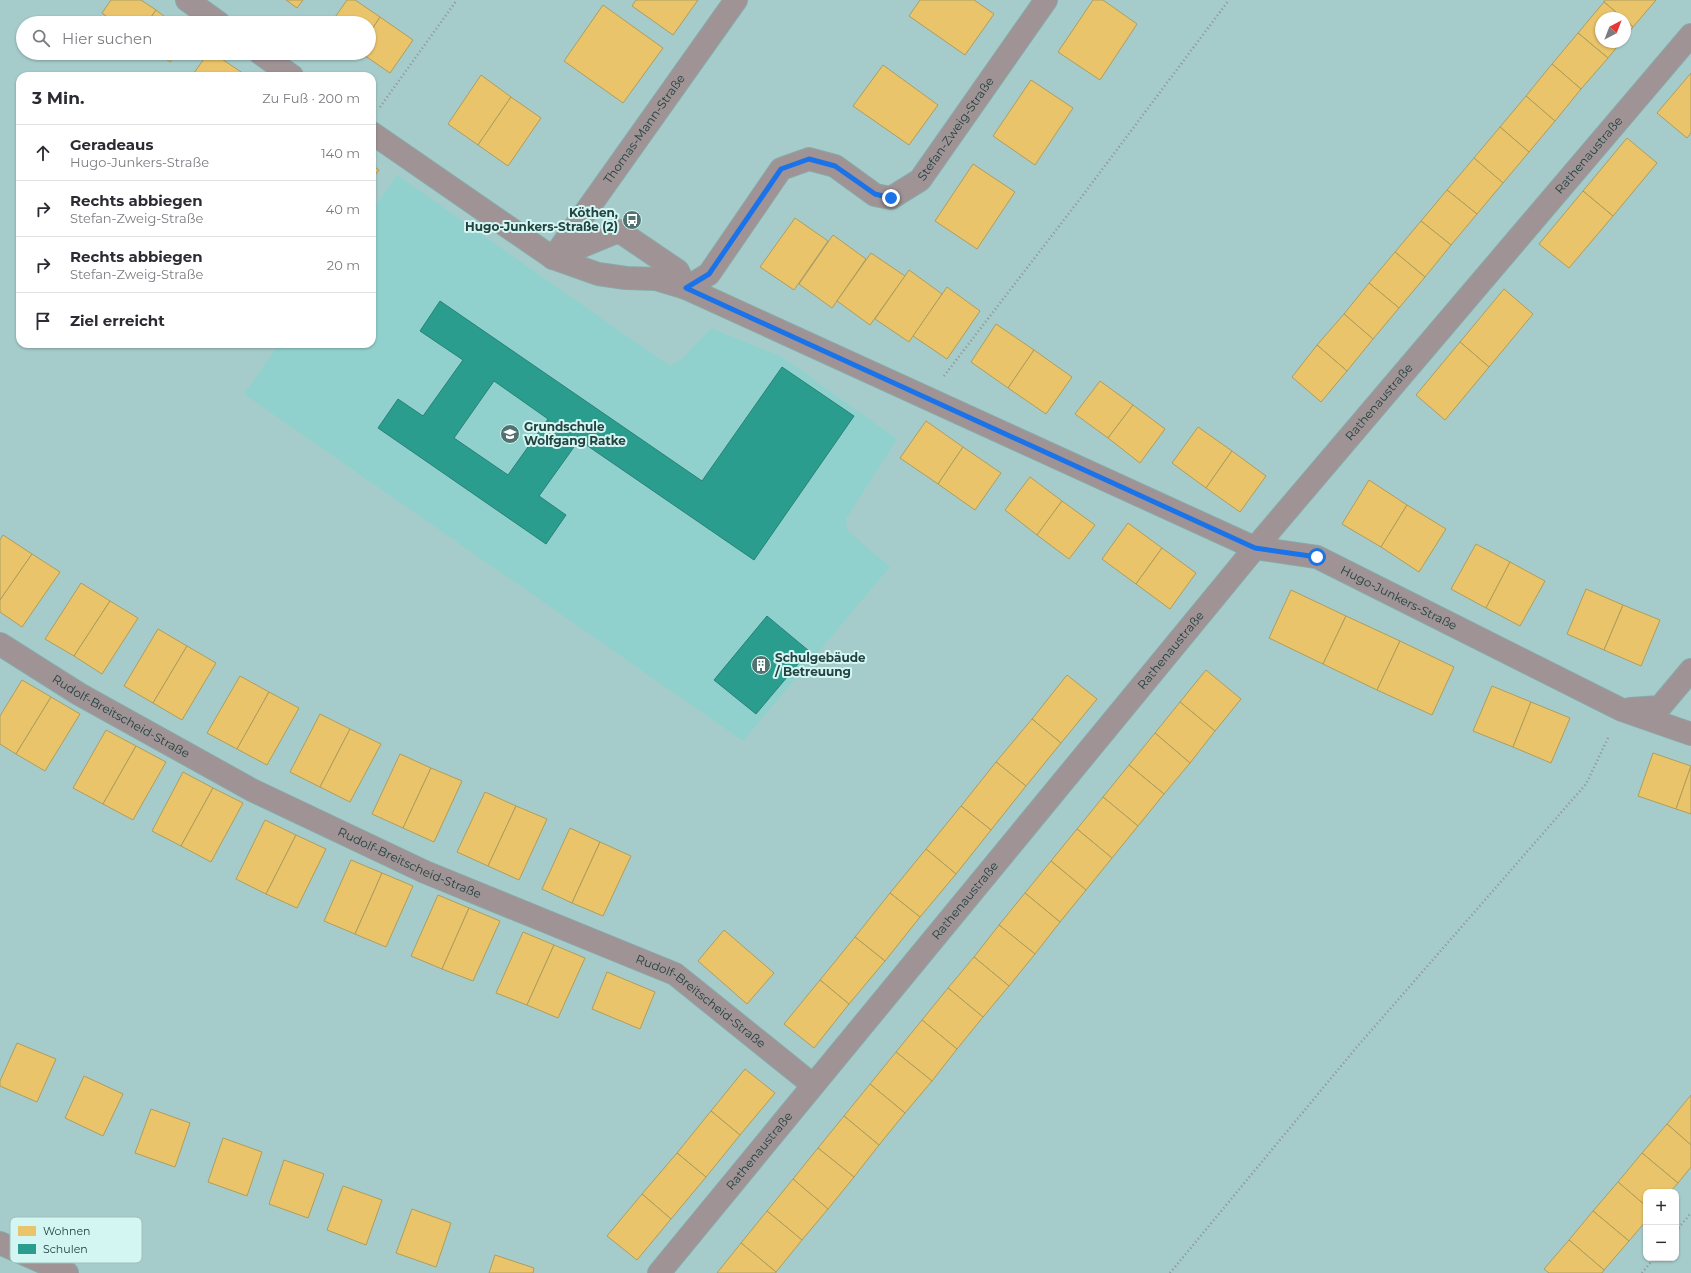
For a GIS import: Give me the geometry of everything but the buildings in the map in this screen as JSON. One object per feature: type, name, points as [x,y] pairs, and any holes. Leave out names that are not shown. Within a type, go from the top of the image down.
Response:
[{"type":"street","points":[[187,0],[209,16]]},
{"type":"street","name":"Thomas-Mann-Straße","points":[[553,258],[736,0]]},
{"type":"street","name":"Stefan-Zweig-Straße","points":[[686,288],[709,274],[781,169],[809,159],[835,166],[875,194],[891,198],[920,180],[1046,0]]},
{"type":"street","name":"Rathenaustraße","points":[[660,1273],[1255,548],[1691,35]]},
{"type":"street","points":[[270,60],[286,72]]},
{"type":"street","name":"Hugo-Junkers-Straße","points":[[376,125],[553,258],[598,274],[626,278],[656,279],[686,288],[1255,548],[1317,557],[1622,710],[1691,734]]},
{"type":"street","points":[[553,258],[619,231],[678,271],[686,288]]},
{"type":"street","name":"Rudolf-Breitscheid-Straße","points":[[0,644],[79,694],[252,790],[425,872],[675,974],[813,1085]]},
{"type":"street","points":[[1622,710],[1660,707],[1691,670]]},
{"type":"street","points":[[0,1244],[10,1248]]},
{"type":"street","points":[[44,1263],[67,1273]]},
{"type":"path","points":[[376,120],[457,0]]},
{"type":"path","points":[[927,398],[1083,195],[1229,0]]},
{"type":"path","points":[[1170,1273],[1356,1048],[1586,784],[1622,710]]},
{"type":"path","points":[[1679,1227],[1691,1213]]},
{"type":"path","points":[[1642,1273],[1652,1261]]},
{"type":"shaded area","points":[[397,175],[661,360],[671,365],[682,359],[711,328],[782,357],[897,439],[846,519],[847,530],[890,567],[743,741],[244,394],[276,348],[376,348],[376,205]]},
{"type":"place","name":"Köthen, Hugo-Junkers-Straße (2)","points":[[632,220]]},
{"type":"place","name":"Grundschule Wolfgang Ratke","points":[[510,434]]},
{"type":"place","name":"Schulgebäude / Betreuung","points":[[761,665]]},
{"type":"route","points":[[891,198],[875,194],[835,166],[809,159],[781,169],[709,274],[686,288],[1255,548],[1317,557]]}]
